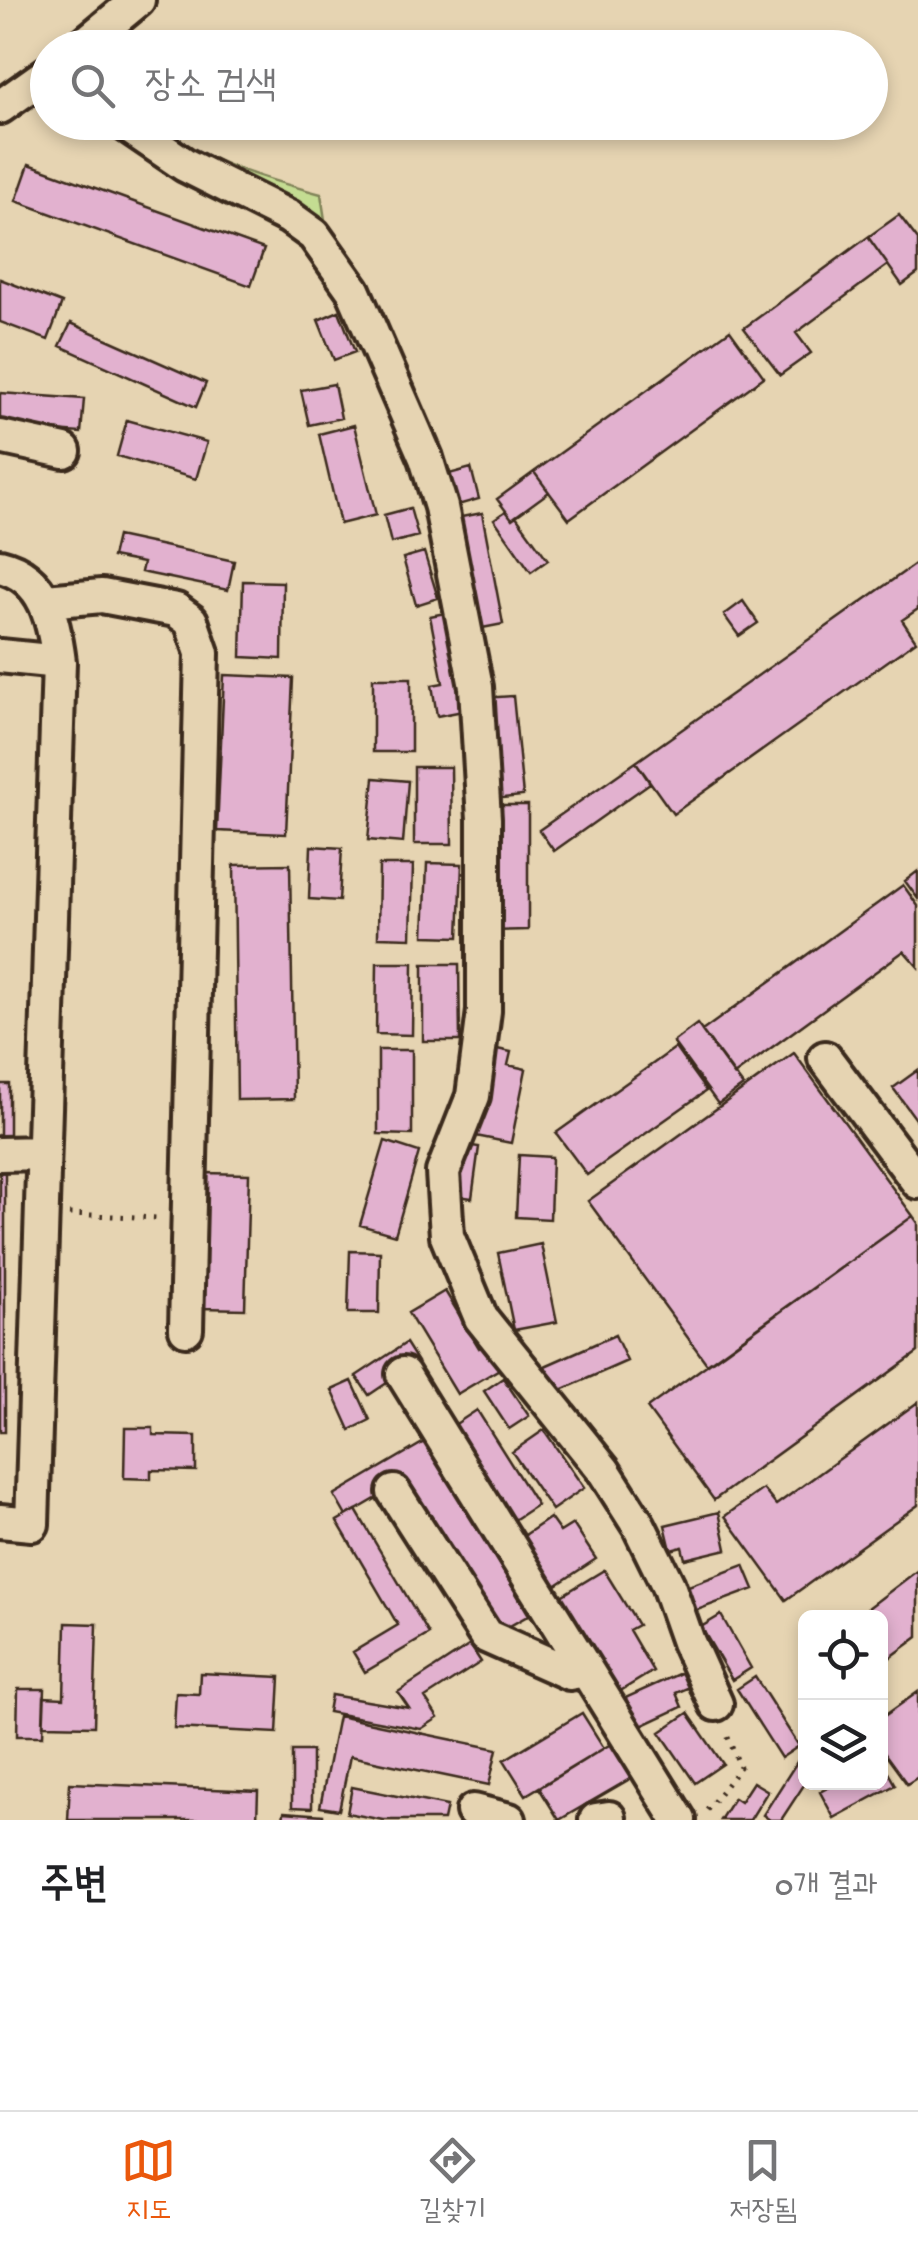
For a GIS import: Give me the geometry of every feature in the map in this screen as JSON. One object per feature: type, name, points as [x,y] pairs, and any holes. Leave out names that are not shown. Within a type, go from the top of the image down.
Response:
[{"type":"street","points":[[102,30],[138,0]]},
{"type":"street","points":[[0,107],[30,86]]},
{"type":"street","points":[[148,140],[185,165],[289,216],[314,234],[353,290],[426,458],[441,507],[476,687],[484,819],[484,1011],[473,1096],[443,1172],[447,1236],[482,1318],[604,1470],[639,1526],[668,1585],[716,1704]]},
{"type":"street","points":[[0,437],[64,451]]},
{"type":"street","points":[[0,566],[12,569],[46,600],[54,621],[59,662],[32,1524],[0,1521]]},
{"type":"street","points":[[46,600],[102,596],[176,610],[192,621],[202,653],[186,1329]]},
{"type":"street","points":[[0,656],[59,662]]},
{"type":"street","points":[[825,1058],[918,1182]]},
{"type":"street","points":[[0,1154],[44,1153]]},
{"type":"street","points":[[403,1374],[679,1820]]},
{"type":"street","points":[[394,1492],[486,1636],[569,1672],[586,1670]]},
{"type":"street","points":[[473,1811],[509,1820]]},
{"type":"street","points":[[596,1820],[608,1820]]},
{"type":"path","points":[[42,1213],[188,1219]]},
{"type":"path","points":[[700,1820],[740,1767],[716,1704]]},
{"type":"green space","points":[[168,140],[181,140],[226,164],[321,194],[329,246]]},
{"type":"building","points":[[29,164],[264,249],[251,286],[16,201]]},
{"type":"building","points":[[899,215],[918,240],[918,273],[902,285],[868,237]]},
{"type":"building","points":[[868,237],[888,265],[796,333],[811,353],[780,375],[744,328]]},
{"type":"building","points":[[0,279],[62,303],[48,340],[0,322]]},
{"type":"building","points":[[339,311],[355,352],[334,360],[318,320]]},
{"type":"building","points":[[71,323],[206,383],[196,407],[60,346]]},
{"type":"building","points":[[730,330],[764,377],[569,519],[534,472]]},
{"type":"building","points":[[334,384],[341,418],[309,425],[301,390]]},
{"type":"building","points":[[0,393],[84,399],[81,433],[0,427]]},
{"type":"building","points":[[127,420],[207,442],[196,479],[117,456]]},
{"type":"building","points":[[354,425],[376,515],[340,524],[319,434]]},
{"type":"building","points":[[471,468],[479,499],[458,505],[449,474]]},
{"type":"building","points":[[534,472],[549,492],[512,519],[497,499]]},
{"type":"building","points":[[410,508],[418,536],[391,543],[384,515]]},
{"type":"building","points":[[506,511],[512,519],[516,516],[548,560],[531,572],[494,519]]},
{"type":"building","points":[[482,513],[503,624],[472,630],[451,519]]},
{"type":"building","points":[[117,536],[234,561],[228,590],[141,572],[143,563],[112,557]]},
{"type":"building","points":[[424,552],[438,598],[416,605],[403,558]]},
{"type":"building","points":[[918,562],[918,609],[902,620],[916,641],[673,814],[636,762]]},
{"type":"building","points":[[243,581],[283,582],[282,659],[241,657]]},
{"type":"building","points":[[743,601],[758,623],[739,636],[724,615]]},
{"type":"building","points":[[450,612],[468,710],[437,716],[432,685],[443,683],[430,616]]},
{"type":"building","points":[[224,675],[293,678],[286,834],[217,831]]},
{"type":"building","points":[[373,678],[411,678],[411,752],[373,752]]},
{"type":"building","points":[[513,696],[523,796],[492,799],[483,698]]},
{"type":"building","points":[[636,762],[650,783],[554,851],[539,830]]},
{"type":"building","points":[[414,767],[451,767],[452,844],[414,844]]},
{"type":"building","points":[[374,778],[408,781],[403,843],[368,840]]},
{"type":"building","points":[[491,805],[528,805],[528,930],[491,931]]},
{"type":"building","points":[[311,846],[342,848],[339,901],[309,899]]},
{"type":"building","points":[[427,863],[462,864],[459,937],[424,936]]},
{"type":"building","points":[[290,864],[294,1099],[237,1100],[234,865]]},
{"type":"building","points":[[379,865],[413,865],[411,938],[378,937]]},
{"type":"building","points":[[918,871],[918,899],[905,881]]},
{"type":"building","points":[[903,885],[918,906],[918,967],[904,951],[734,1075],[702,1031]]},
{"type":"building","points":[[377,963],[413,963],[412,1035],[376,1034]]},
{"type":"building","points":[[423,964],[459,964],[460,1041],[423,1041]]},
{"type":"building","points":[[697,1024],[743,1086],[718,1104],[673,1042]]},
{"type":"building","points":[[488,1047],[511,1052],[508,1065],[526,1069],[511,1143],[471,1135]]},
{"type":"building","points":[[675,1048],[706,1091],[587,1175],[556,1133]]},
{"type":"building","points":[[378,1050],[412,1050],[412,1135],[378,1134]]},
{"type":"building","points":[[794,1053],[913,1216],[707,1364],[588,1201]]},
{"type":"building","points":[[918,1070],[918,1122],[893,1088]]},
{"type":"building","points":[[0,1084],[9,1084],[9,1142],[0,1142]]},
{"type":"building","points":[[385,1141],[419,1152],[395,1235],[360,1225]]},
{"type":"building","points":[[458,1144],[479,1147],[472,1198],[451,1195]]},
{"type":"building","points":[[519,1155],[552,1157],[550,1219],[516,1217]]},
{"type":"building","points":[[0,1163],[5,1163],[5,1432],[0,1432]]},
{"type":"building","points":[[204,1173],[249,1174],[245,1309],[201,1308]]},
{"type":"building","points":[[913,1216],[918,1223],[918,1352],[714,1500],[647,1408]]},
{"type":"building","points":[[541,1244],[557,1322],[514,1330],[498,1253]]},
{"type":"building","points":[[350,1251],[380,1252],[379,1313],[348,1313]]},
{"type":"building","points":[[445,1291],[479,1348],[486,1343],[501,1368],[457,1394],[408,1313]]},
{"type":"building","points":[[615,1335],[627,1361],[557,1392],[545,1366]]},
{"type":"building","points":[[406,1343],[418,1362],[369,1395],[356,1376]]},
{"type":"building","points":[[503,1378],[529,1416],[509,1429],[484,1391]]},
{"type":"building","points":[[352,1381],[370,1420],[350,1430],[332,1390]]},
{"type":"building","points":[[918,1402],[918,1505],[786,1600],[725,1516],[763,1489],[776,1505]]},
{"type":"building","points":[[477,1410],[537,1505],[505,1526],[445,1431]]},
{"type":"building","points":[[125,1428],[153,1428],[153,1435],[196,1436],[196,1471],[151,1470],[151,1479],[124,1478]]},
{"type":"building","points":[[544,1430],[584,1488],[552,1510],[512,1452]]},
{"type":"building","points":[[426,1441],[529,1615],[494,1635],[403,1483],[346,1516],[334,1495]]},
{"type":"building","points":[[356,1510],[429,1634],[365,1672],[353,1652],[398,1625],[337,1521]]},
{"type":"building","points":[[719,1512],[727,1549],[685,1559],[682,1547],[671,1550],[665,1525]]},
{"type":"building","points":[[550,1518],[560,1532],[573,1524],[596,1559],[552,1588],[519,1539]]},
{"type":"building","points":[[744,1565],[754,1589],[692,1612],[683,1588]]},
{"type":"building","points":[[604,1570],[638,1625],[629,1630],[653,1671],[617,1693],[558,1598]]},
{"type":"building","points":[[918,1570],[918,1637],[888,1659],[888,1610],[866,1610]]},
{"type":"building","points":[[721,1615],[751,1668],[732,1680],[701,1627]]},
{"type":"building","points":[[66,1623],[97,1624],[94,1726],[43,1725],[44,1697],[64,1698]]},
{"type":"building","points":[[470,1645],[481,1662],[425,1698],[438,1718],[421,1729],[328,1712],[331,1695],[409,1708],[398,1692]]},
{"type":"building","points":[[685,1671],[692,1686],[676,1693],[682,1707],[637,1728],[623,1699]]},
{"type":"building","points":[[200,1673],[280,1677],[277,1733],[174,1728],[176,1693],[199,1694]]},
{"type":"building","points":[[755,1677],[798,1747],[781,1758],[737,1689]]},
{"type":"building","points":[[18,1689],[45,1689],[43,1736],[17,1736]]},
{"type":"building","points":[[918,1692],[918,1777],[907,1784],[888,1758],[888,1713]]},
{"type":"building","points":[[582,1713],[604,1748],[526,1795],[504,1760]]},
{"type":"building","points":[[688,1713],[723,1764],[695,1783],[660,1732]]},
{"type":"building","points":[[338,1716],[497,1749],[489,1785],[350,1756],[339,1810],[320,1807]]},
{"type":"building","points":[[619,1739],[640,1773],[559,1820],[539,1788]]},
{"type":"building","points":[[292,1751],[312,1751],[312,1808],[292,1807]]},
{"type":"building","points":[[798,1760],[801,1790],[781,1820],[763,1815]]},
{"type":"building","points":[[753,1782],[768,1791],[750,1820],[720,1820],[734,1798],[740,1802]]},
{"type":"building","points":[[70,1783],[258,1791],[257,1820],[68,1820]]},
{"type":"building","points":[[352,1787],[447,1806],[444,1820],[383,1820],[347,1813]]},
{"type":"building","points":[[824,1790],[886,1790],[834,1818],[820,1792]]},
{"type":"building","points":[[284,1812],[323,1815],[323,1820],[283,1820]]}]
